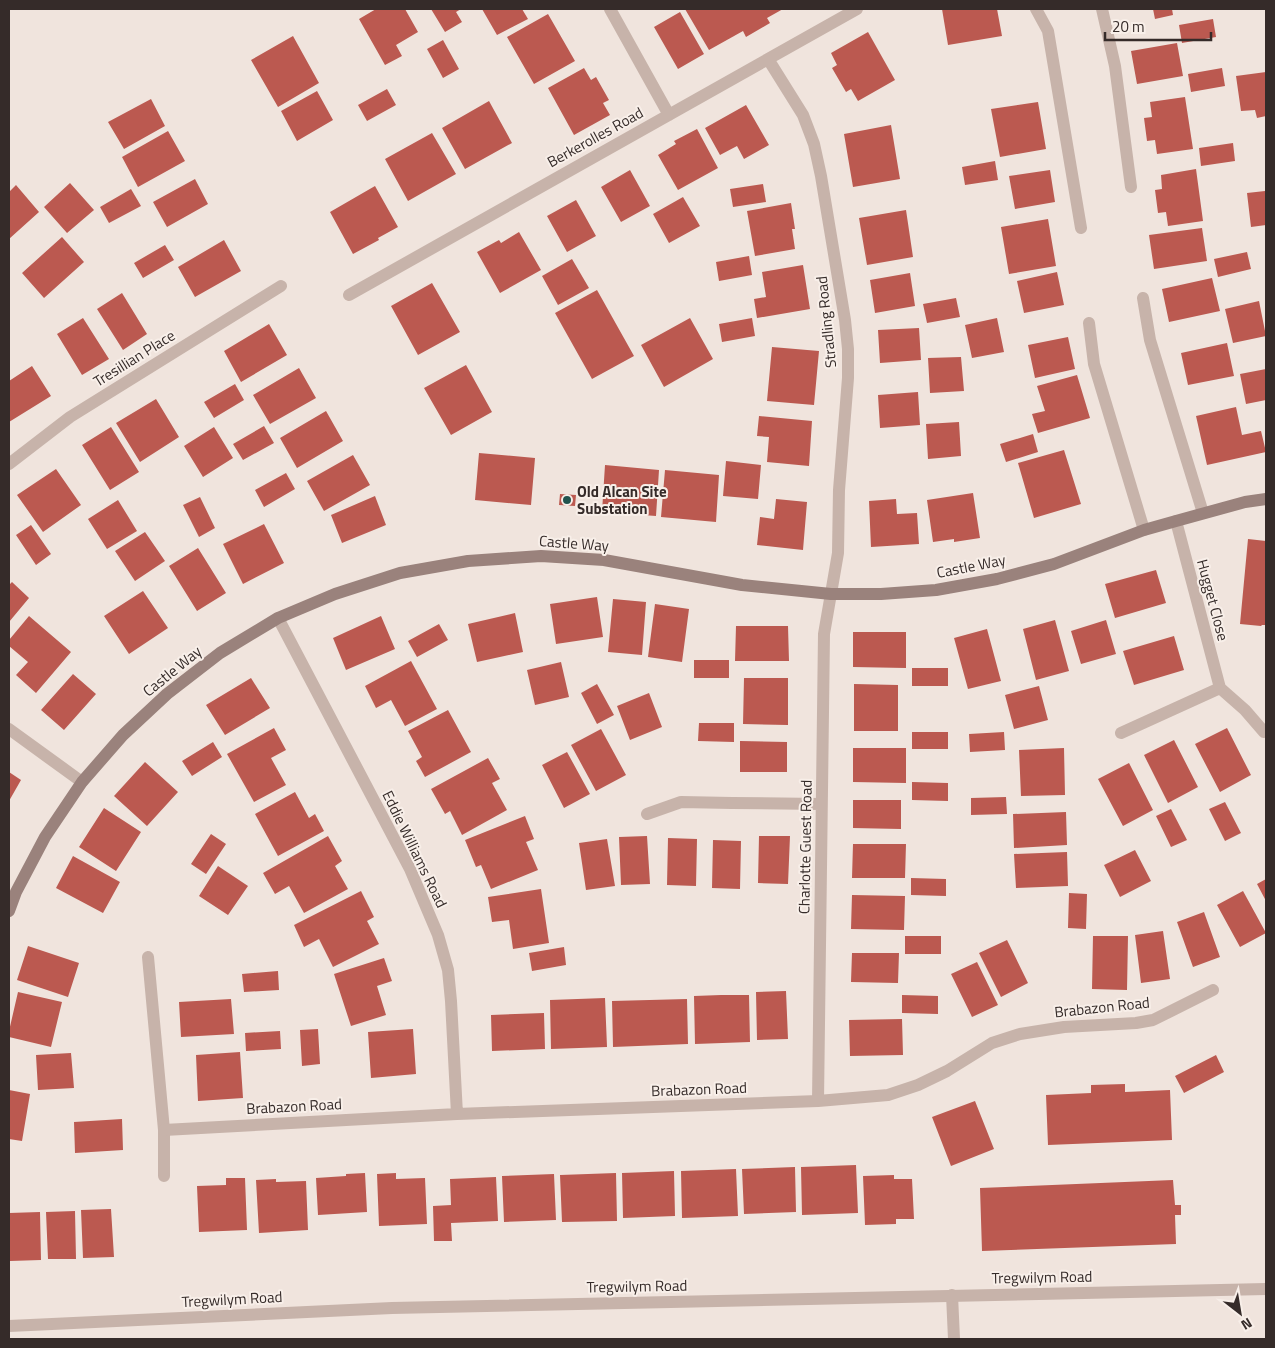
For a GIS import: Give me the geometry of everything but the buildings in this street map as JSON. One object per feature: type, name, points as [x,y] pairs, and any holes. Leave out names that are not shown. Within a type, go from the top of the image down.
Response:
[{"type":"street","points":[[610,9],[669,115]]},
{"type":"street","name":"Berkerolles Road","points":[[349,295],[858,9]]},
{"type":"street","points":[[1036,9],[1048,31],[1081,228]]},
{"type":"street","points":[[1102,9],[1114,66],[1131,187]]},
{"type":"street","name":"Stradling Road","points":[[768,59],[803,115],[814,144],[845,320],[848,378],[839,490],[838,553],[830,594]]},
{"type":"street","name":"Tresillian Place","points":[[9,464],[70,417],[281,286]]},
{"type":"street","points":[[1144,298],[1150,340],[1203,513]]},
{"type":"street","points":[[1089,323],[1094,364],[1144,530]]},
{"type":"street","name":"Castle Way","points":[[9,911],[16,892],[45,837],[82,782],[122,735],[167,694],[220,653],[278,618],[335,594],[400,573],[468,561],[541,556],[604,560],[742,585],[830,594],[881,594],[936,590],[997,579],[1054,564],[1144,530],[1245,502],[1266,499]]},
{"type":"street","name":"Hugget Close","points":[[1176,521],[1220,688]]},
{"type":"street","name":"Charlotte Guest Road","points":[[818,1101],[824,634],[830,594]]},
{"type":"street","name":"Eddie Williams Road","points":[[278,618],[410,869],[438,935],[448,970],[457,1114]]},
{"type":"street","points":[[1121,732],[1220,688],[1246,710],[1264,732]]},
{"type":"street","points":[[9,728],[82,782]]},
{"type":"street","points":[[647,814],[680,802],[821,804]]},
{"type":"street","points":[[148,957],[164,1130],[164,1176]]},
{"type":"street","name":"Brabazon Road","points":[[164,1130],[457,1114],[818,1101],[888,1095],[918,1086],[992,1044],[1020,1034],[1064,1027],[1136,1023],[1153,1020],[1213,990]]},
{"type":"street","name":"Tregwilym Road","points":[[9,1326],[392,1308],[1266,1289]]},
{"type":"street","points":[[952,1295],[954,1339]]},
{"type":"place","name":"Old Alcan Site Substation","points":[[567,500]]}]
